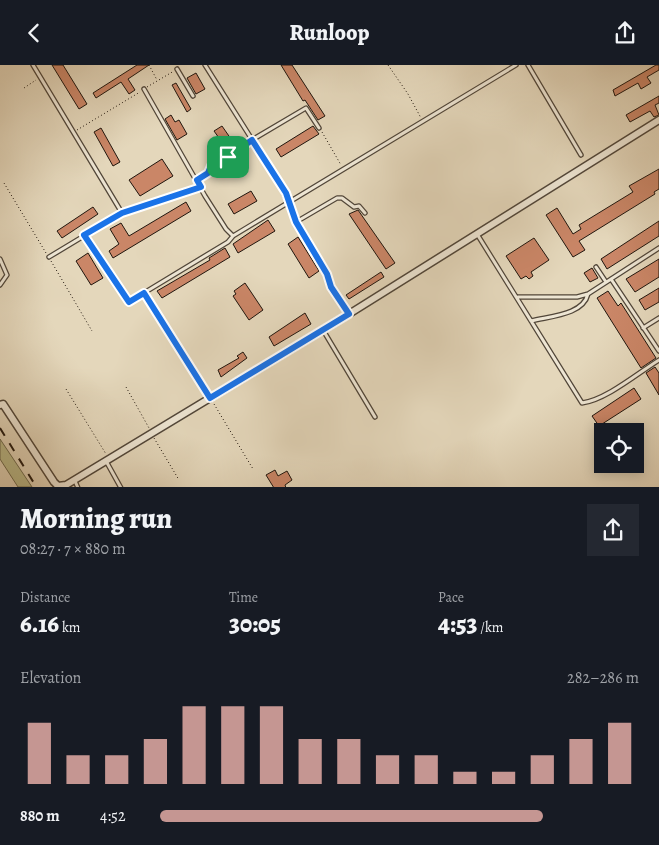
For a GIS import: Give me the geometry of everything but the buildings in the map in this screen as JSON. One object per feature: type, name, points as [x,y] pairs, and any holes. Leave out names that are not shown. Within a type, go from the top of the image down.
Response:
[{"type":"street","points":[[1,403],[56,484],[63,486],[76,484],[107,460],[349,314],[659,120]]},
{"type":"lane","points":[[34,65],[122,213]]},
{"type":"lane","points":[[205,65],[280,184],[296,222],[327,274],[331,287],[349,314]]},
{"type":"lane","points":[[84,235],[129,302],[228,243],[233,236],[288,201],[516,65]]},
{"type":"lane","points":[[528,65],[581,155]]},
{"type":"lane","points":[[177,69],[193,96]]},
{"type":"lane","points":[[144,89],[163,125],[226,229],[233,236]]},
{"type":"lane","points":[[197,180],[219,168],[228,157],[252,140],[306,108],[319,128]]},
{"type":"lane","points":[[208,173],[214,159],[228,157]]},
{"type":"lane","points":[[49,257],[122,213],[201,187]]},
{"type":"lane","points":[[296,222],[337,197],[342,198],[354,207],[359,206],[365,213]]},
{"type":"lane","points":[[476,234],[518,297],[582,403],[591,402],[605,395],[659,360]]},
{"type":"lane","points":[[518,297],[577,297],[588,294],[659,248]]},
{"type":"lane","points":[[0,259],[7,275],[0,285]]},
{"type":"lane","points":[[596,267],[606,281]]},
{"type":"lane","points":[[611,279],[659,351]]},
{"type":"lane","points":[[531,321],[580,308],[586,302],[588,294]]},
{"type":"lane","points":[[644,328],[659,318]]},
{"type":"lane","points":[[323,330],[375,417]]},
{"type":"lane","points":[[107,460],[121,487]]},
{"type":"path","points":[[149,65],[157,80]]},
{"type":"path","points":[[388,65],[408,94],[422,121]]},
{"type":"path","points":[[74,132],[177,69]]},
{"type":"path","points":[[24,88],[41,77]]},
{"type":"path","points":[[319,128],[344,169]]},
{"type":"path","points":[[4,183],[92,331]]},
{"type":"path","points":[[144,293],[253,469]]},
{"type":"path","points":[[66,389],[107,460]]},
{"type":"green space","points":[[0,439],[32,487],[18,487],[0,459]]},
{"type":"railway","points":[[0,428],[36,487]]},
{"type":"route","points":[[252,140],[286,193],[296,222],[327,274],[331,287],[349,314],[210,398],[159,320],[144,293],[129,302],[84,235],[122,213],[201,187],[197,180],[208,173],[214,159],[228,157],[252,140]]}]
